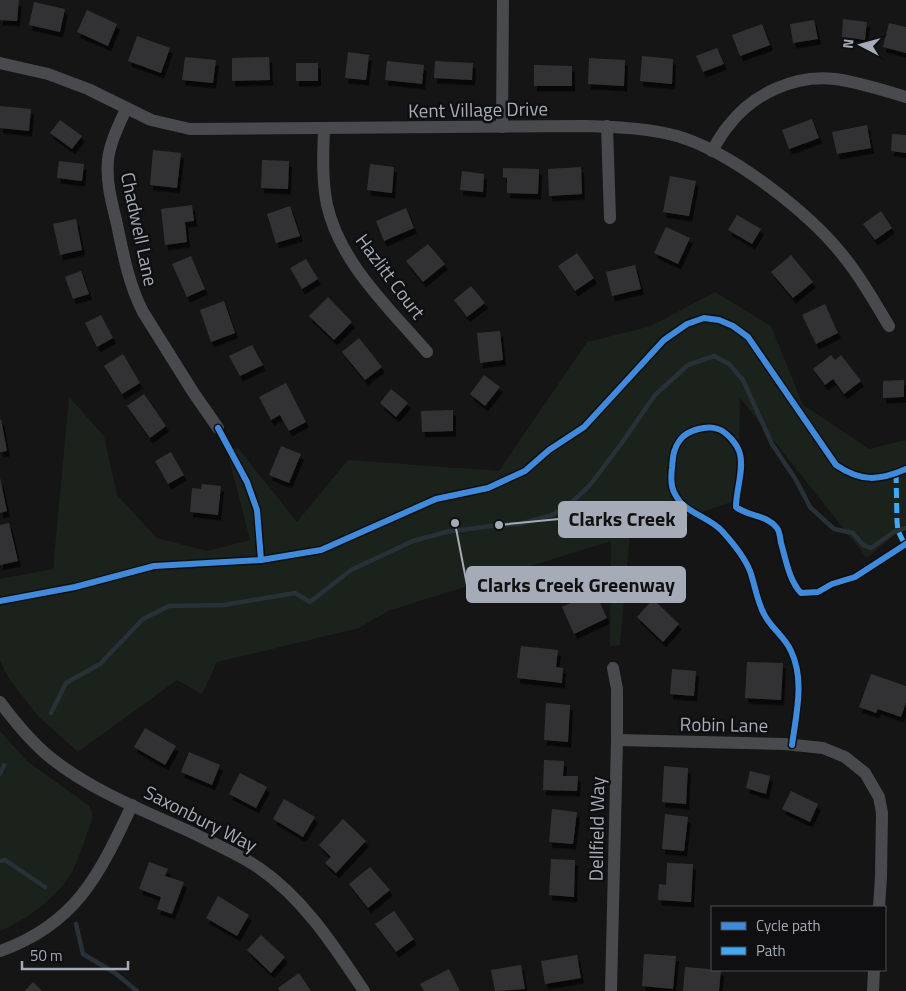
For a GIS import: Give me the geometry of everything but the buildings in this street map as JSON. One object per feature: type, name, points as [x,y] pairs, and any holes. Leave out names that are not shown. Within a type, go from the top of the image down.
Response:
[{"type":"street","points":[[502,127],[503,0]]},
{"type":"street","name":"Kent Village Drive","points":[[0,63],[48,74],[158,122],[190,129],[607,126],[651,130],[678,136],[736,164],[806,216],[824,233],[856,273],[889,326]]},
{"type":"street","points":[[712,151],[729,124],[744,109],[760,97],[789,83],[832,78],[906,97]]},
{"type":"street","name":"Chadwell Lane","points":[[126,109],[111,146],[108,185],[126,270],[143,312],[218,428]]},
{"type":"street","points":[[607,126],[610,218]]},
{"type":"street","name":"Hazlitt Court","points":[[324,129],[323,180],[327,206],[336,231],[346,252],[364,279],[427,352]]},
{"type":"street","name":"Dellfield Way","points":[[612,991],[617,740],[617,689],[613,668]]},
{"type":"street","name":"Saxonbury Way","points":[[0,702],[13,720],[51,758],[92,785],[235,853],[285,888],[317,922],[364,991]]},
{"type":"street","name":"Robin Lane","points":[[617,740],[784,744],[823,748],[845,757],[865,773],[879,797],[882,813],[879,906]]},
{"type":"street","points":[[0,951],[29,940],[50,926],[76,904],[98,873],[132,804]]},
{"type":"street","points":[[873,991],[874,971]]},
{"type":"shaded area","points":[[715,292],[771,326],[803,405],[869,449],[906,440],[906,525],[867,558],[740,398],[738,500],[630,535],[620,645],[610,646],[611,541],[388,611],[359,628],[217,662],[202,694],[177,680],[78,752],[38,716],[9,679],[0,661],[0,579],[53,569],[69,397],[104,436],[117,495],[157,538],[207,551],[250,540],[228,454],[238,448],[297,522],[348,460],[499,471],[587,342],[651,326]]},
{"type":"shaded area","points":[[0,731],[27,761],[88,805],[92,812],[92,821],[78,860],[59,890],[41,907],[10,927],[0,931]]},
{"type":"waterway","points":[[51,713],[66,683],[100,664],[143,619],[169,606],[224,605],[295,593],[310,602],[351,570],[413,541],[446,532],[520,524],[552,515],[569,505],[590,485],[655,395],[688,365],[714,356],[729,364],[743,380],[772,444],[796,480],[810,507],[834,529],[853,533],[863,545],[871,548],[894,532],[906,528]]},
{"type":"waterway","points":[[0,774],[4,765]]},
{"type":"waterway","points":[[0,861],[5,860],[45,887]]},
{"type":"waterway","points":[[76,924],[83,954],[115,973],[137,991]]},
{"type":"marked path","points":[[896,473],[898,531],[905,545]]},
{"type":"cycle path","points":[[0,601],[75,587],[154,566],[261,560],[321,550],[436,499],[488,488],[525,471],[549,450],[584,427],[664,340],[687,324],[704,318],[719,320],[733,326],[748,337],[836,465],[845,471],[870,478],[887,476],[906,469]]},
{"type":"cycle path","points":[[218,428],[247,482],[257,510],[261,560]]},
{"type":"cycle path","points":[[792,745],[799,686],[798,674],[791,651],[764,614],[750,571],[738,550],[716,526],[684,506],[675,494],[671,475],[674,453],[678,443],[683,436],[698,429],[708,428],[718,429],[732,439],[739,450],[741,460],[736,507],[746,513],[768,520],[777,528],[786,563],[801,593],[818,592],[832,584],[855,577],[906,544]]},
{"type":"place","name":"Clarks Creek Greenway","points":[[455,523]]},
{"type":"place","name":"Clarks Creek","points":[[499,525]]}]
